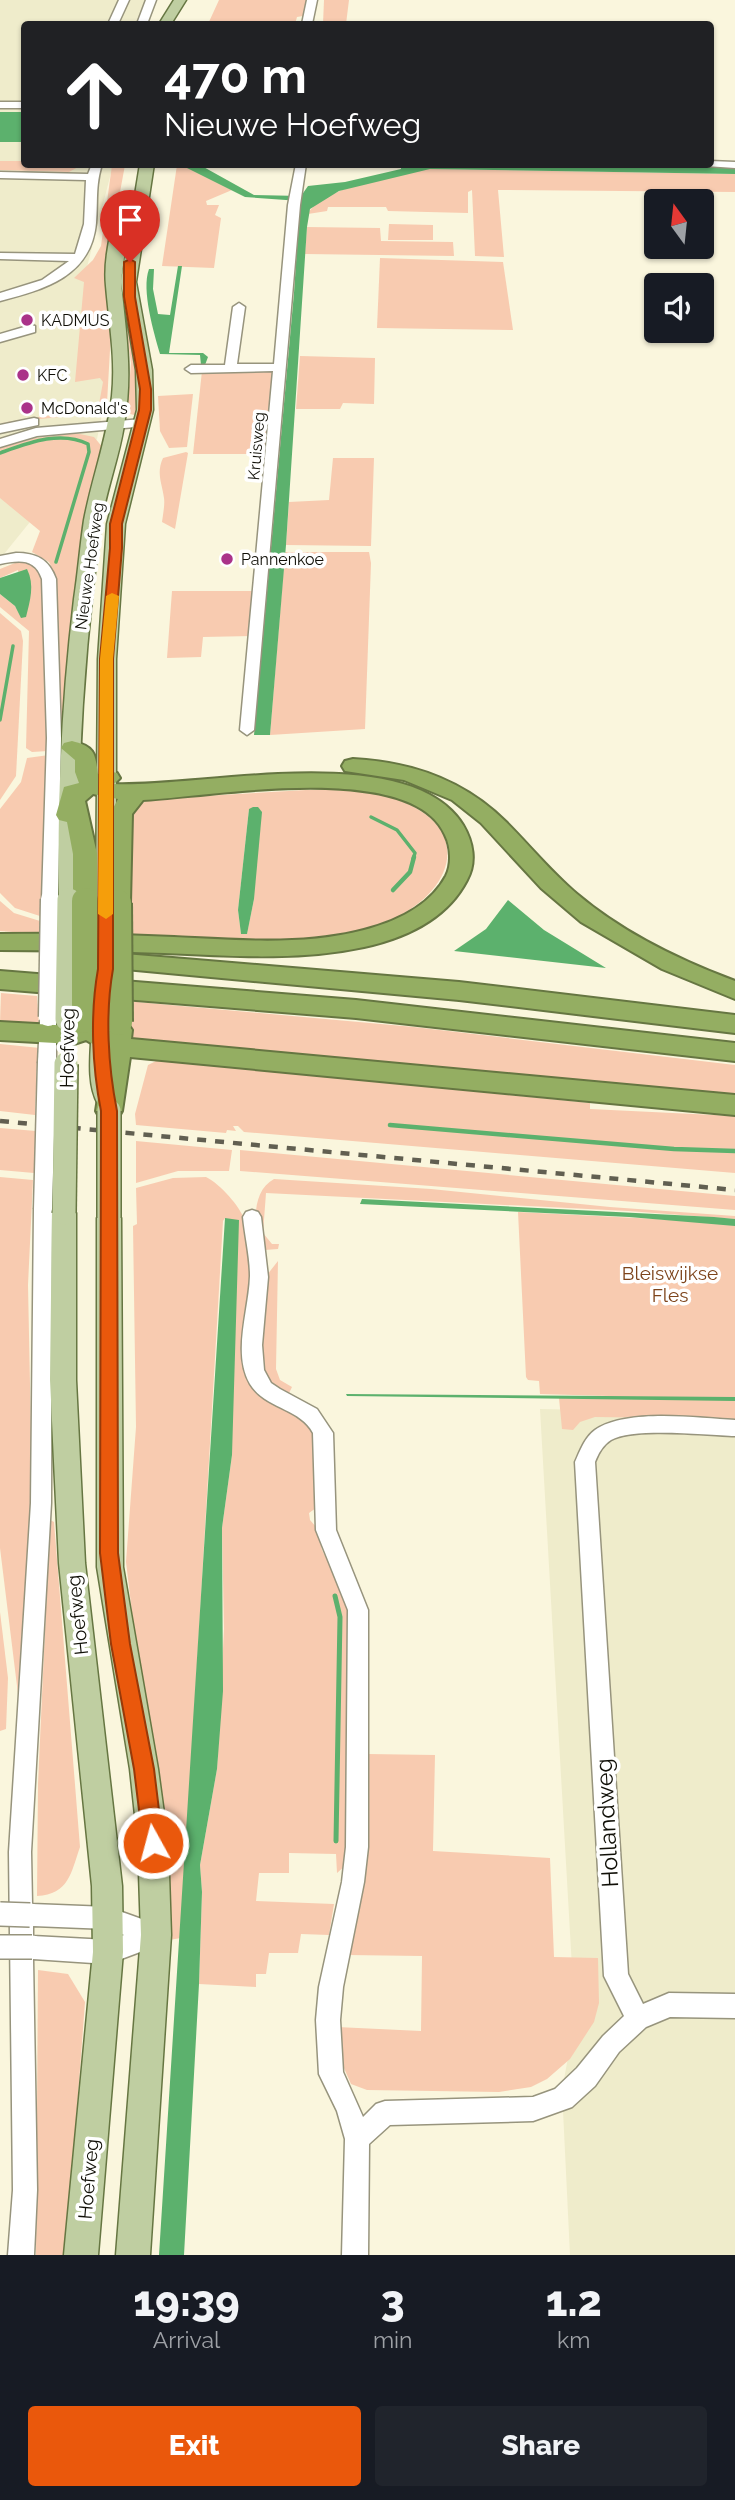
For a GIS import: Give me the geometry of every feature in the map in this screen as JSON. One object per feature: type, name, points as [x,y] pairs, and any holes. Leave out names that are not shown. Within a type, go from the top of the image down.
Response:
[{"type":"highway","points":[[81,770],[350,765],[392,769],[425,778],[456,793],[485,814],[550,883],[599,922],[662,959],[735,990]]},
{"type":"highway","points":[[0,942],[237,949],[338,943],[381,933],[420,916],[449,891],[461,868],[462,855],[458,838],[440,813],[415,797],[376,785],[308,782],[139,791],[81,770]]},
{"type":"highway","points":[[81,770],[93,1037],[109,1111]]},
{"type":"highway","points":[[93,1037],[86,901],[125,804],[139,791]]},
{"type":"highway","points":[[0,953],[366,982],[735,1024]]},
{"type":"highway","points":[[0,980],[356,1009],[735,1052]]},
{"type":"highway","points":[[0,1031],[93,1037],[141,1054],[153,1049],[735,1105]]},
{"type":"main road","points":[[167,21],[180,0]]},
{"type":"main road","name":"Nieuwe Hoefweg","points":[[81,770],[107,659],[116,524],[142,423],[146,389],[128,282],[146,168]]},
{"type":"main road","name":"Nieuwe Hoefweg","points":[[104,975],[86,901],[75,669],[91,531],[117,423],[122,371],[113,284],[114,261],[126,189]]},
{"type":"main road","name":"Nieuwe Hoefweg","points":[[58,972],[86,901]]},
{"type":"main road","name":"Hoefweg","points":[[58,972],[93,1037]]},
{"type":"main road","name":"Hoefweg","points":[[81,2255],[108,1952],[108,1918],[98,1782],[72,1563],[54,1211],[57,1063],[93,1037],[104,975]]},
{"type":"main road","name":"Hoefweg","points":[[109,1111],[110,1567],[144,1769],[153,1843],[156,1935],[133,2255]]},
{"type":"street","points":[[117,21],[124,0]]},
{"type":"street","points":[[143,21],[151,0]]},
{"type":"street","points":[[308,21],[312,0]]},
{"type":"street","points":[[0,104],[21,105]]},
{"type":"street","points":[[714,164],[735,165]]},
{"type":"street","points":[[0,297],[40,286],[65,274],[80,258],[90,228],[91,177],[88,168]]},
{"type":"street","points":[[91,177],[95,168]]},
{"type":"street","name":"Kruisweg","points":[[247,730],[295,199],[300,168]]},
{"type":"street","points":[[0,175],[91,177]]},
{"type":"street","points":[[0,256],[80,258]]},
{"type":"street","points":[[231,367],[239,307]]},
{"type":"street","points":[[0,338],[32,329]]},
{"type":"street","points":[[191,369],[281,367]]},
{"type":"street","points":[[0,429],[53,420],[142,423]]},
{"type":"street","points":[[0,443],[22,435],[117,423]]},
{"type":"street","points":[[0,560],[23,556]]},
{"type":"street","points":[[0,567],[23,556]]},
{"type":"street","name":"Nieuwe Hoefweg","points":[[23,556],[42,562],[49,579],[81,770],[86,901]]},
{"type":"street","name":"Hoefweg","points":[[21,2255],[24,2190],[20,1852],[41,1484],[40,1352],[54,1211]]},
{"type":"street","points":[[251,1217],[259,1275],[254,1372],[263,1387],[310,1412],[319,1420],[323,1433],[326,1529],[331,1550],[352,1589],[358,1610],[357,1847],[353,1882],[331,1987],[328,2020],[331,2074],[348,2107],[356,2139],[355,2255]]},
{"type":"street","name":"Hollandweg","points":[[638,2018],[616,1976],[585,1462],[590,1450],[604,1433],[626,1426],[735,1428]]},
{"type":"street","points":[[0,1914],[108,1918],[156,1935]]},
{"type":"street","points":[[0,1947],[108,1952],[156,1935]]},
{"type":"street","points":[[356,2139],[385,2113],[533,2109],[562,2098],[586,2077],[611,2044],[638,2018],[668,2005],[735,2006]]},
{"type":"shaded area","points":[[0,0],[149,0],[146,21],[21,21],[21,168],[112,168],[85,275],[108,385],[97,439],[0,559]]},
{"type":"shaded area","points":[[0,112],[21,112],[21,142],[0,142]]},
{"type":"shaded area","points":[[735,167],[735,174],[430,169],[339,191],[310,209],[270,735],[254,735],[300,201],[245,197],[187,168],[205,168],[254,195],[301,196],[308,186],[345,182],[401,168]]},
{"type":"shaded area","points":[[178,266],[182,266],[169,353],[203,353],[208,357],[205,365],[201,365],[200,355],[160,354],[149,312],[147,278],[149,269],[154,269],[153,289],[158,314],[170,315]]},
{"type":"shaded area","points":[[27,569],[31,593],[26,617],[21,618],[15,606],[0,594],[0,578]]},
{"type":"shaded area","points":[[258,807],[262,812],[254,899],[247,934],[241,934],[238,910],[249,809]]},
{"type":"shaded area","points":[[508,900],[544,930],[606,968],[454,951],[486,929]]},
{"type":"shaded area","points":[[362,1199],[714,1217],[735,1219],[735,1226],[629,1217],[360,1204]]},
{"type":"shaded area","points":[[225,1218],[239,1220],[232,1455],[222,1528],[223,1691],[217,1769],[200,1865],[202,1892],[199,1984],[184,2255],[159,2255]]},
{"type":"shaded area","points":[[346,1394],[735,1397],[735,1401],[347,1396]]},
{"type":"shaded area","points":[[540,1409],[735,1413],[735,2255],[570,2255],[562,2090],[575,2020]]},
{"type":"green space","points":[[219,0],[310,0],[306,21],[302,21],[303,16],[297,17],[296,21],[209,21]]},
{"type":"green space","points":[[324,0],[349,0],[346,21],[323,21]]},
{"type":"green space","points":[[0,161],[21,161],[21,168],[76,168],[69,172],[0,170]]},
{"type":"green space","points":[[112,168],[124,168],[105,273],[111,332],[107,403],[90,414],[0,423],[92,409],[99,404],[103,382],[100,378],[75,382],[84,282],[74,278],[93,260],[101,246]]},
{"type":"green space","points":[[177,168],[191,168],[232,190],[206,201],[207,205],[219,205],[215,215],[221,218],[214,268],[162,266]]},
{"type":"green space","points":[[430,169],[735,174],[735,192],[714,192],[714,189],[498,190],[504,257],[475,256],[472,190],[468,192],[468,213],[388,211],[386,207],[328,207],[327,211],[308,214],[328,196],[344,189]]},
{"type":"green space","points":[[389,224],[433,225],[433,240],[388,240]]},
{"type":"green space","points":[[307,227],[380,228],[381,241],[453,242],[454,256],[305,254]]},
{"type":"green space","points":[[123,245],[127,245],[140,407],[134,415],[127,413],[131,363],[121,289]]},
{"type":"green space","points":[[380,258],[503,262],[513,330],[377,328]]},
{"type":"green space","points":[[300,356],[375,358],[374,404],[343,403],[340,409],[296,409]]},
{"type":"green space","points":[[272,369],[267,454],[193,454],[202,371]]},
{"type":"green space","points":[[193,394],[187,447],[169,448],[160,431],[158,396]]},
{"type":"green space","points":[[75,433],[94,437],[104,449],[90,493],[81,535],[61,740],[52,568],[49,562],[32,552],[40,531],[0,498],[0,448],[35,438]]},
{"type":"green space","points":[[188,453],[175,529],[162,522],[164,501],[160,468],[163,458]]},
{"type":"green space","points":[[333,458],[374,458],[371,546],[286,545],[289,502],[329,500]]},
{"type":"green space","points":[[285,552],[369,552],[371,563],[365,729],[270,735]]},
{"type":"green space","points":[[28,562],[42,572],[48,751],[32,752],[26,748],[29,631],[0,607],[0,594],[15,606],[21,617],[18,570],[0,578],[0,569],[15,563]]},
{"type":"green space","points":[[172,591],[256,591],[252,636],[203,637],[201,657],[167,658]]},
{"type":"green space","points":[[0,613],[21,631],[23,641],[16,776],[0,800]]},
{"type":"green space","points":[[49,755],[43,917],[15,908],[0,893],[0,809],[21,782],[27,758]]},
{"type":"green space","points":[[306,790],[357,791],[382,795],[406,803],[428,816],[441,831],[447,847],[446,863],[440,879],[428,895],[412,908],[392,919],[362,929],[330,936],[262,942],[128,938],[128,818],[138,805],[151,799]],"holes":[[[249,809],[253,809],[254,899],[247,933],[241,934],[238,910]]]},
{"type":"green space","points":[[0,901],[14,913],[40,921],[39,934],[0,931]]},
{"type":"green space","points":[[1,993],[37,996],[39,1026],[0,1023]]},
{"type":"green space","points":[[126,1001],[414,1027],[735,1065],[735,1099],[125,1041]]},
{"type":"green space","points":[[0,1044],[40,1048],[35,1115],[0,1111]]},
{"type":"green space","points":[[158,1060],[590,1103],[590,1109],[735,1116],[735,1173],[244,1132],[238,1126],[233,1126],[236,1131],[227,1130],[226,1133],[136,1125],[135,1114],[148,1065]]},
{"type":"green space","points":[[0,1128],[36,1131],[34,1173],[0,1170]]},
{"type":"green space","points":[[136,1141],[232,1150],[229,1171],[178,1171],[136,1183]]},
{"type":"green space","points":[[240,1150],[735,1196],[735,1210],[240,1171]]},
{"type":"green space","points":[[0,1177],[33,1180],[28,1285],[32,1483],[18,1694],[0,1548]]},
{"type":"green space","points":[[206,1177],[229,1196],[245,1221],[251,1273],[246,1364],[315,1432],[316,1508],[309,1513],[310,1520],[317,1528],[322,1550],[348,1602],[351,1621],[347,1864],[337,1873],[336,1854],[289,1853],[289,1873],[259,1873],[256,1901],[334,1904],[329,1935],[301,1934],[298,1953],[269,1953],[266,1974],[256,1974],[256,1987],[199,1984],[202,1892],[200,1865],[217,1769],[224,1629],[222,1528],[232,1455],[225,1218],[181,1938],[169,1940],[166,1837],[160,1778],[137,1654],[126,1562],[136,1427],[133,1226],[137,1224],[136,1188],[173,1178]]},
{"type":"green space","points":[[274,1179],[431,1189],[735,1216],[735,1219],[266,1193],[263,1233],[272,1244],[279,1244],[278,1249],[265,1250],[258,1232],[256,1212],[261,1192]]},
{"type":"green space","name":"Bleiswijkse Fles","points":[[518,1212],[735,1223],[735,1419],[595,1417],[580,1422],[573,1430],[562,1429],[559,1398],[609,1399],[609,1396],[540,1394],[539,1381],[528,1380],[526,1377]]},
{"type":"green space","points":[[278,1261],[276,1369],[280,1380],[292,1387],[289,1393],[270,1381],[260,1362],[267,1275]]},
{"type":"green space","points":[[50,1520],[54,1522],[80,1847],[71,1873],[62,1886],[56,1891],[37,1896],[38,1784]]},
{"type":"green space","points":[[0,1612],[8,1678],[6,1729],[0,1731]]},
{"type":"green space","points":[[368,1754],[435,1755],[433,1851],[550,1858],[554,1957],[598,1958],[599,2003],[594,2022],[570,2059],[547,2079],[531,2087],[499,2092],[367,2090],[351,2084],[344,2068],[338,2068],[337,2027],[421,2031],[422,1956],[347,1955],[364,1881]]},
{"type":"green space","points":[[38,1970],[68,1974],[85,2002],[66,2255],[36,2255]]},
{"type":"waterway","points":[[0,453],[55,438],[88,444],[89,452],[56,562]]},
{"type":"waterway","points":[[0,720],[13,646]]},
{"type":"waterway","points":[[371,817],[397,830],[415,853],[413,859]]},
{"type":"waterway","points":[[393,890],[410,872],[414,857]]},
{"type":"waterway","points":[[390,1125],[674,1149],[735,1151]]},
{"type":"waterway","points":[[335,1596],[340,1617],[336,1841]]},
{"type":"railway","points":[[0,1121],[735,1190]]},
{"type":"slow traffic","points":[[106,914],[107,659],[112,596]]},
{"type":"place","name":"KADMUS","points":[[27,320]]},
{"type":"place","name":"KFC","points":[[23,375]]},
{"type":"place","name":"McDonald's","points":[[27,408]]},
{"type":"place","name":"Pannenkoe","points":[[227,559]]},
{"type":"route","points":[[130,262],[129,297],[146,389],[145,410],[116,524],[107,659],[106,969],[102,986],[102,1077],[109,1111],[110,1576],[144,1769],[153,1843]]}]
